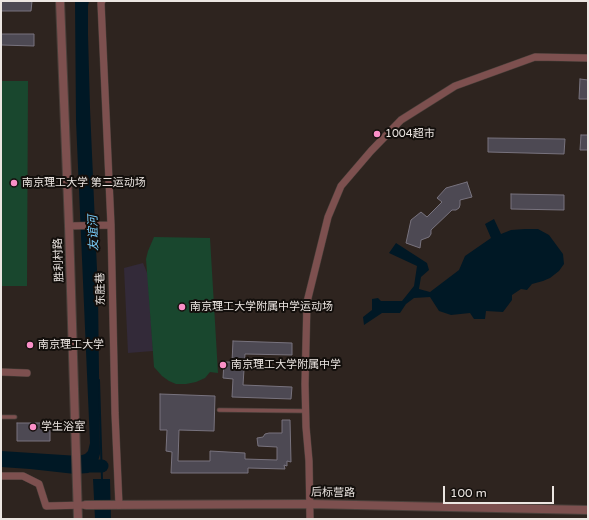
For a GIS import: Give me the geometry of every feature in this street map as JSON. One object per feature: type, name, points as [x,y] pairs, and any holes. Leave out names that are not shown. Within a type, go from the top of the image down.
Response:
[{"type":"street","name":"胜利村路","points":[[60,1],[78,519]]},
{"type":"street","name":"东胜巷","points":[[102,1],[118,505]]},
{"type":"street","points":[[310,519],[305,384],[307,302],[328,217],[341,186],[371,151],[401,120],[455,86],[535,57],[588,58]]},
{"type":"street","points":[[69,226],[108,225]]},
{"type":"street","points":[[1,372],[27,372]]},
{"type":"street","name":"后标营路","points":[[1,476],[23,476],[39,484],[46,506],[309,504],[588,510]]},
{"type":"lane","points":[[218,410],[306,411]]},
{"type":"lane","points":[[1,417],[15,417]]},
{"type":"shaded area","points":[[143,263],[148,275],[153,351],[128,353],[124,268]]},
{"type":"green space","name":"南京理工大学 第二运动场","points":[[1,81],[28,81],[27,286],[1,286]]},
{"type":"green space","name":"南京理工大学附属中学运动场","points":[[154,237],[210,238],[218,373],[210,372],[205,378],[196,382],[176,384],[162,376],[154,367],[146,259]]},
{"type":"water","points":[[75,1],[89,1],[88,35],[90,108],[98,293],[100,454],[97,465],[92,470],[88,473],[75,474],[1,467],[1,451],[79,456],[88,451],[90,443],[76,121]]},
{"type":"water","points":[[494,219],[501,234],[511,230],[538,229],[549,235],[563,254],[564,264],[559,271],[550,278],[532,284],[527,290],[521,289],[512,295],[512,300],[503,312],[486,311],[485,319],[474,319],[470,313],[451,315],[439,311],[430,297],[414,298],[406,304],[400,313],[382,313],[364,325],[363,317],[372,310],[372,299],[378,298],[381,301],[402,301],[414,286],[417,266],[389,253],[396,243],[427,263],[429,270],[421,277],[419,289],[430,292],[459,270],[465,256],[491,238],[485,224]]},
{"type":"water","points":[[93,479],[110,479],[111,519],[95,519]]},
{"type":"building","points":[[1,1],[32,1],[31,11],[1,11]]},
{"type":"building","points":[[1,34],[34,34],[34,46],[1,45]]},
{"type":"building","points":[[580,79],[588,80],[588,99],[579,99]]},
{"type":"building","points":[[581,135],[588,135],[588,150],[580,150]]},
{"type":"building","points":[[488,138],[565,139],[564,154],[488,152]]},
{"type":"building","points":[[467,182],[472,197],[460,200],[459,208],[452,210],[431,230],[429,237],[421,240],[420,248],[406,243],[411,220],[421,212],[427,217],[442,202],[437,198],[446,188]]},
{"type":"building","points":[[511,194],[564,195],[564,210],[511,209]]},
{"type":"building","points":[[233,341],[292,343],[292,355],[245,354],[243,385],[292,387],[291,399],[232,397],[233,379],[223,378],[224,362],[232,362]]},
{"type":"building","points":[[160,394],[215,396],[214,431],[179,430],[178,461],[210,461],[210,451],[245,453],[245,459],[277,460],[277,447],[258,446],[257,438],[263,437],[265,434],[269,433],[282,433],[282,420],[290,420],[291,462],[287,461],[287,466],[284,465],[285,469],[248,468],[248,473],[171,473],[172,452],[166,451],[167,430],[160,430]]},
{"type":"building","name":"学生浴室","points":[[17,423],[50,423],[50,441],[17,441]]},
{"type":"waterway","name":"友谊河","points":[[99,380],[102,480]]},
{"type":"waterway","name":"友谊河","points":[[79,466],[102,466]]},
{"type":"place","name":"1004超市","points":[[377,134]]},
{"type":"place","name":"南京理工大学 第二运动场","points":[[14,183]]},
{"type":"place","name":"南京理工大学附属中学运动场","points":[[182,307]]},
{"type":"place","name":"南京理工大学","points":[[30,345]]},
{"type":"place","name":"南京理工大学附属中学","points":[[223,365]]},
{"type":"place","name":"学生浴室","points":[[33,427]]}]
